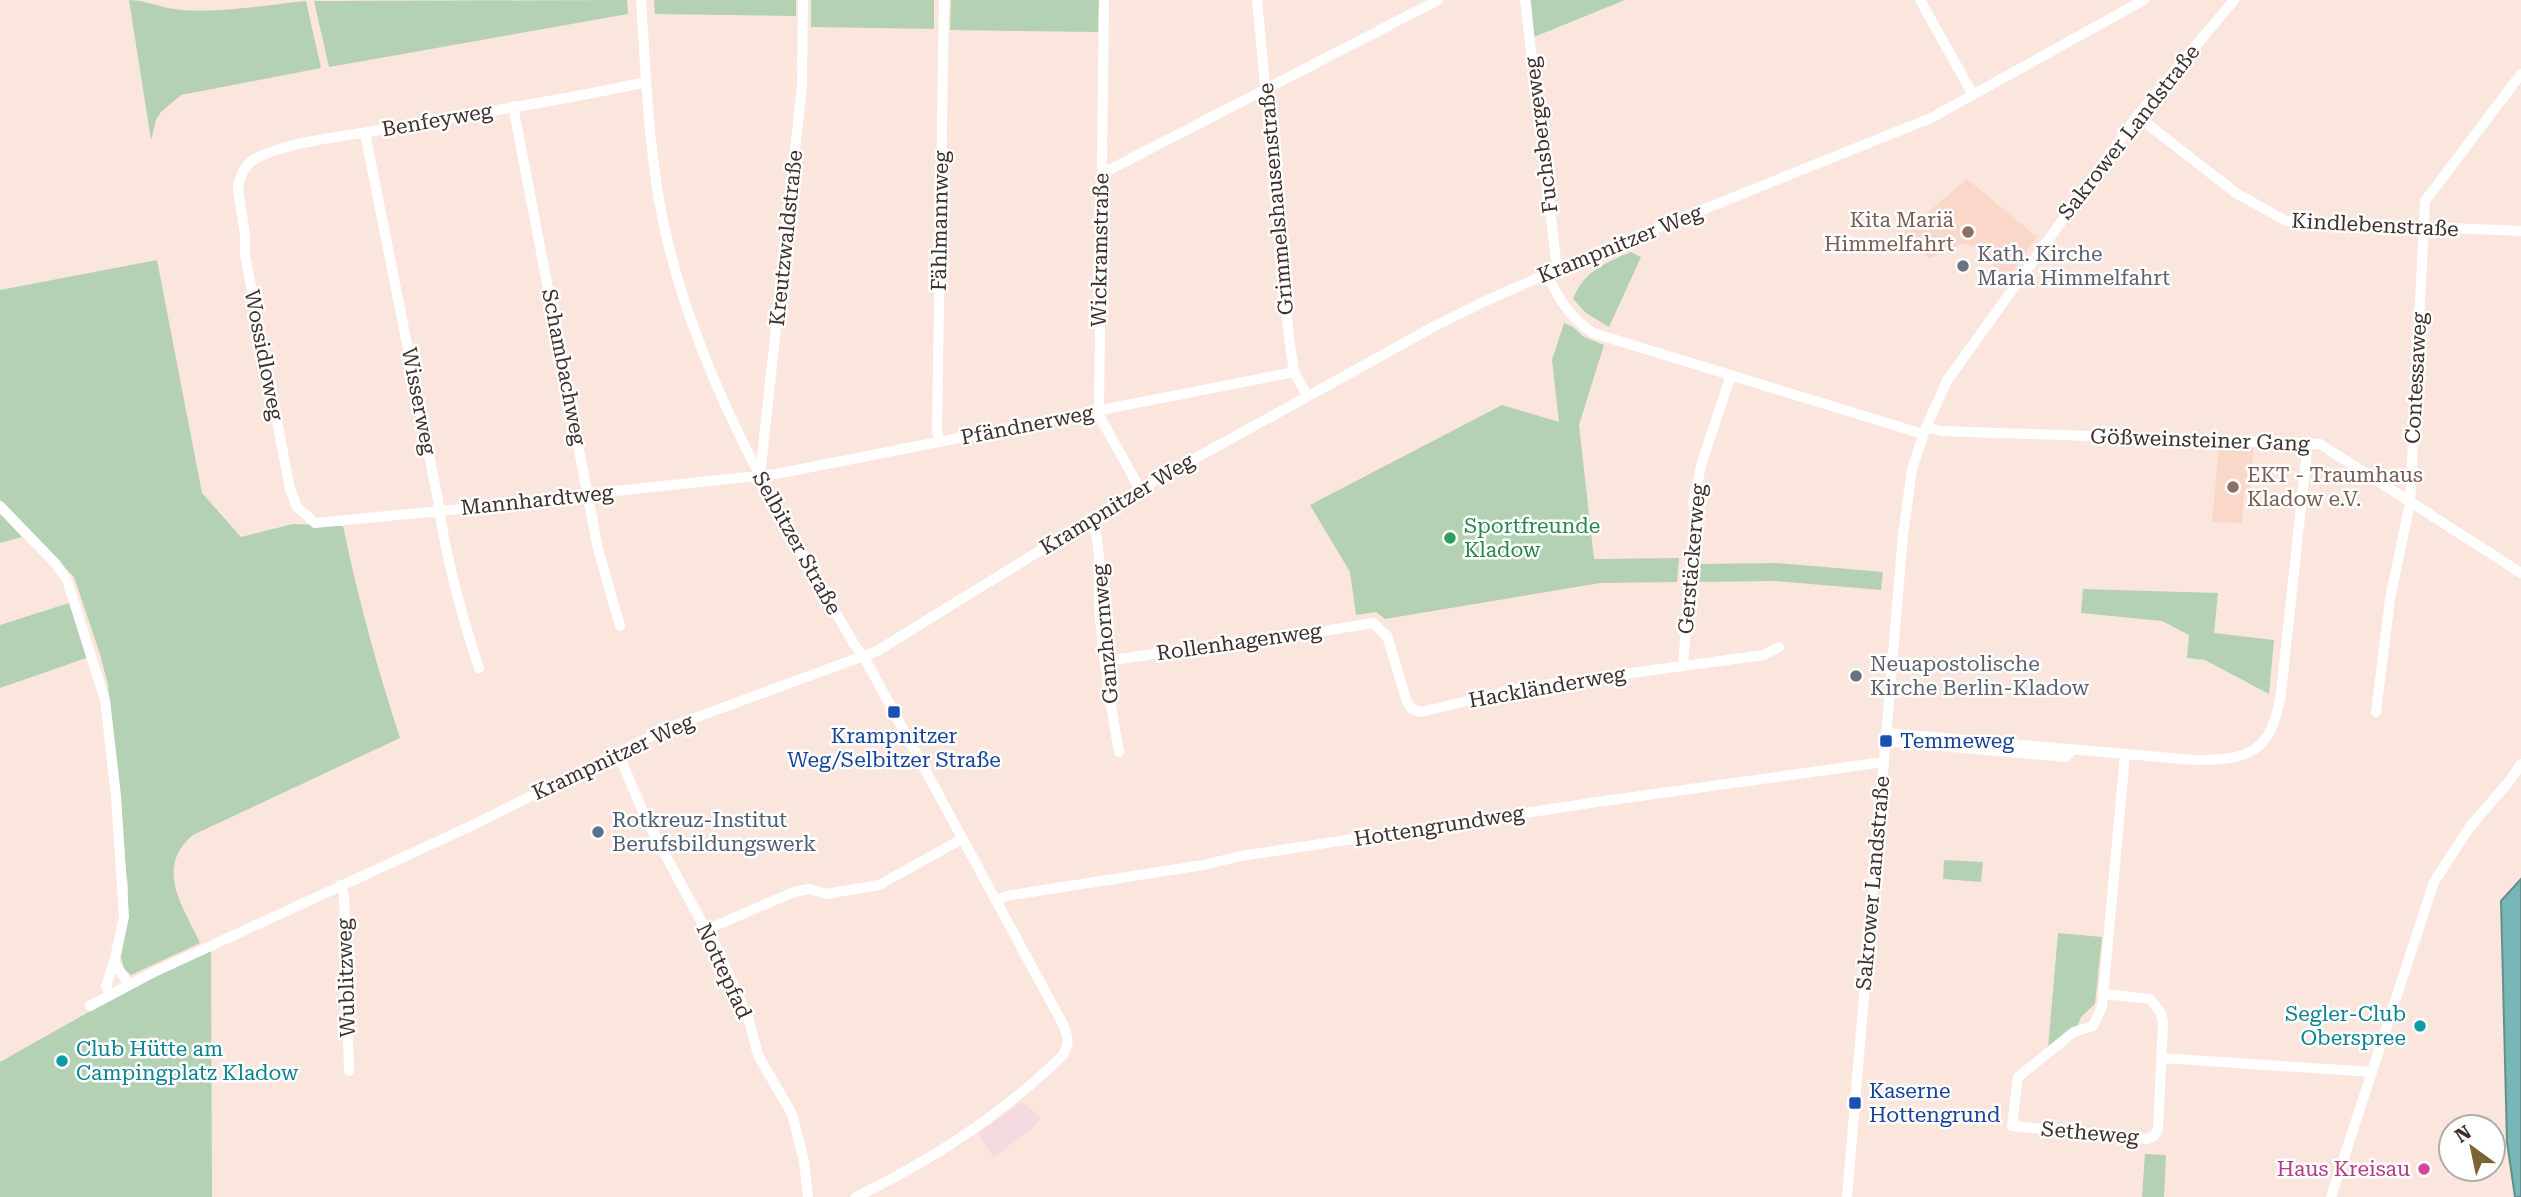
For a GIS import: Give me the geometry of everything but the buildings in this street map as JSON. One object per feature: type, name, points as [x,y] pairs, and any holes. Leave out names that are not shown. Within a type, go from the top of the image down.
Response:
[{"type":"street","name":"Selbitzer Straße","points":[[641,0],[646,82],[663,221],[696,335],[719,393],[760,476],[864,657],[1064,1026],[1068,1046],[1052,1066],[986,1118],[917,1164],[856,1197]]},
{"type":"street","name":"Kreutzwaldstraße","points":[[760,476],[802,86],[803,0]]},
{"type":"street","name":"Fählmannweg","points":[[939,442],[937,429],[944,0]]},
{"type":"street","name":"Wickramstraße","points":[[1104,0],[1099,410],[1105,427],[1140,489]]},
{"type":"street","name":"Grimmelshausenstraße","points":[[1257,0],[1294,372],[1307,395]]},
{"type":"street","points":[[1102,170],[1109,170],[1438,0]]},
{"type":"street","name":"Fuchsbergeweg","points":[[1525,0],[1556,259],[1560,268]]},
{"type":"street","points":[[1920,0],[1973,95]]},
{"type":"street","name":"Krampnitzer Weg","points":[[90,1006],[340,885],[473,825],[670,727],[864,657],[1140,489],[1445,321],[1560,268],[1931,118],[2144,0]]},
{"type":"street","name":"Sakrower Landstraße","points":[[1847,1197],[1906,504],[1912,469],[1925,430],[1958,364],[2137,116],[2234,0]]},
{"type":"street","name":"Contessaweg","points":[[2376,712],[2391,591],[2410,503],[2425,201],[2521,74]]},
{"type":"street","name":"Benfeyweg","points":[[240,178],[247,165],[271,152],[646,82]]},
{"type":"street","name":"Schambachweg","points":[[513,106],[598,549],[620,626]]},
{"type":"street","name":"Kindlebenstraße","points":[[2137,116],[2236,193],[2286,221],[2521,231]]},
{"type":"street","name":"Wisserweg","points":[[365,133],[458,597],[479,668]]},
{"type":"street","name":"Wossidloweg","points":[[240,178],[238,190],[245,234],[245,254],[290,489],[297,507],[314,523]]},
{"type":"street","name":"Gößweinsteiner Gang","points":[[1547,274],[1561,303],[1574,319],[1593,333],[1766,388],[1925,430],[2320,444],[2521,573]]},
{"type":"street","name":"Pfändnerweg","points":[[760,476],[1294,372]]},
{"type":"street","name":"Gerstäckerweg","points":[[1683,665],[1695,545],[1696,518],[1693,503],[1702,462],[1731,375]]},
{"type":"street","points":[[1886,737],[2194,760],[2230,758],[2255,749],[2271,734],[2281,693],[2308,442]]},
{"type":"street","name":"Mannhardtweg","points":[[314,523],[760,476]]},
{"type":"street","points":[[0,506],[68,580],[105,699],[124,897],[124,917],[106,986],[110,995]]},
{"type":"street","name":"Ganzhornweg","points":[[1091,518],[1098,535],[1099,615],[1119,752]]},
{"type":"street","name":"Hackländerweg","points":[[1373,623],[1387,636],[1407,702],[1416,712],[1436,710],[1520,688],[1764,655],[1779,647]]},
{"type":"street","name":"Rollenhagenweg","points":[[1104,659],[1262,641],[1373,623]]},
{"type":"street","name":"Nottepfad","points":[[618,753],[647,821],[701,921],[708,929],[748,1017],[758,1055],[792,1114],[804,1161],[808,1197]]},
{"type":"street","name":"Setheweg","points":[[2104,993],[2150,999],[2161,1013],[2163,1023],[2158,1129],[2154,1136],[2146,1139],[2012,1126],[2018,1077],[2074,1032],[2093,1026],[2102,1007],[2126,755]]},
{"type":"street","name":"Hottengrundweg","points":[[996,901],[1006,896],[1203,865],[1241,856],[1884,762]]},
{"type":"street","points":[[2331,1197],[2436,877],[2469,828],[2521,764]]},
{"type":"street","points":[[708,929],[794,892],[810,889],[826,894],[878,885],[962,839]]},
{"type":"street","name":"Wublitzweg","points":[[340,885],[344,895],[349,1071]]},
{"type":"street","points":[[114,962],[130,985]]},
{"type":"street","points":[[2162,1058],[2372,1072]]},
{"type":"shaded area","name":"Kita Mariä Himmelfahrt","points":[[1967,179],[2037,237],[2007,280],[1977,249],[1968,244],[1963,243],[1930,258],[1895,240]]},
{"type":"shaded area","name":"EKT - Traumhaus Kladow e.V.","points":[[2219,445],[2254,446],[2249,493],[2244,494],[2242,523],[2212,522]]},
{"type":"shaded area","points":[[1022,1102],[1041,1118],[994,1157],[978,1134]]},
{"type":"green space","points":[[129,0],[197,11],[306,1],[321,68],[181,95],[161,112],[151,140]]},
{"type":"green space","points":[[627,0],[628,14],[329,67],[314,1]]},
{"type":"green space","points":[[654,0],[796,0],[796,16],[655,14]]},
{"type":"green space","points":[[811,0],[934,0],[934,29],[811,27]]},
{"type":"green space","points":[[951,0],[1099,0],[1098,32],[950,30]]},
{"type":"green space","points":[[1531,0],[1625,0],[1534,37]]},
{"type":"green space","points":[[1631,252],[1641,257],[1609,327],[1586,313],[1573,299],[1583,281],[1596,269]]},
{"type":"green space","points":[[157,260],[202,493],[241,537],[293,524],[343,526],[368,633],[400,738],[193,835],[181,848],[175,861],[174,874],[180,901],[200,943],[131,975],[124,969],[121,957],[128,917],[128,885],[108,685],[100,654],[74,577],[0,500],[0,290]]},
{"type":"green space","name":"Sportfreunde Kladow","points":[[1564,323],[1584,337],[1604,345],[1579,425],[1594,559],[1679,558],[1677,582],[1600,583],[1385,619],[1376,612],[1356,615],[1350,572],[1310,505],[1502,405],[1559,422],[1552,360]]},
{"type":"green space","points":[[0,514],[22,537],[0,543]]},
{"type":"green space","points":[[1777,563],[1883,572],[1881,590],[1775,581],[1695,582],[1697,564]]},
{"type":"green space","points":[[2083,589],[2218,593],[2214,633],[2274,640],[2269,694],[2205,660],[2187,658],[2189,635],[2162,621],[2081,613]]},
{"type":"green space","points":[[72,602],[92,656],[0,688],[0,625]]},
{"type":"green space","points":[[1944,860],[1983,862],[1981,882],[1943,879]]},
{"type":"green space","points":[[2058,933],[2102,937],[2095,1004],[2081,1017],[2078,1025],[2048,1048]]},
{"type":"green space","points":[[211,950],[212,1197],[0,1197],[0,1062],[142,982]]},
{"type":"green space","points":[[2145,1154],[2166,1155],[2164,1197],[2142,1197]]},
{"type":"water","points":[[2521,879],[2521,1197],[2515,1197],[2507,1142],[2501,901]]},
{"type":"place","name":"Kita Mariä Himmelfahrt","points":[[1968,232]]},
{"type":"place","name":"Kath. Kirche Maria Himmelfahrt","points":[[1963,266]]},
{"type":"place","name":"EKT - Traumhaus Kladow e.V.","points":[[2233,487]]},
{"type":"place","name":"Sportfreunde Kladow","points":[[1450,538]]},
{"type":"place","name":"Neuapostolische Kirche Berlin-Kladow","points":[[1856,676]]},
{"type":"place","name":"Krampnitzer Weg/Selbitzer Straße","points":[[894,712]]},
{"type":"place","name":"Temmeweg","points":[[1886,741]]},
{"type":"place","name":"Rotkreuz-Institut Berufsbildungswerk","points":[[598,832]]},
{"type":"place","name":"Segler-Club Oberspree","points":[[2420,1026]]},
{"type":"place","name":"Club Hütte am Campingplatz Kladow","points":[[62,1061]]},
{"type":"place","name":"Kaserne Hottengrund","points":[[1855,1103]]},
{"type":"place","name":"Haus Kreisau","points":[[2424,1169]]}]
